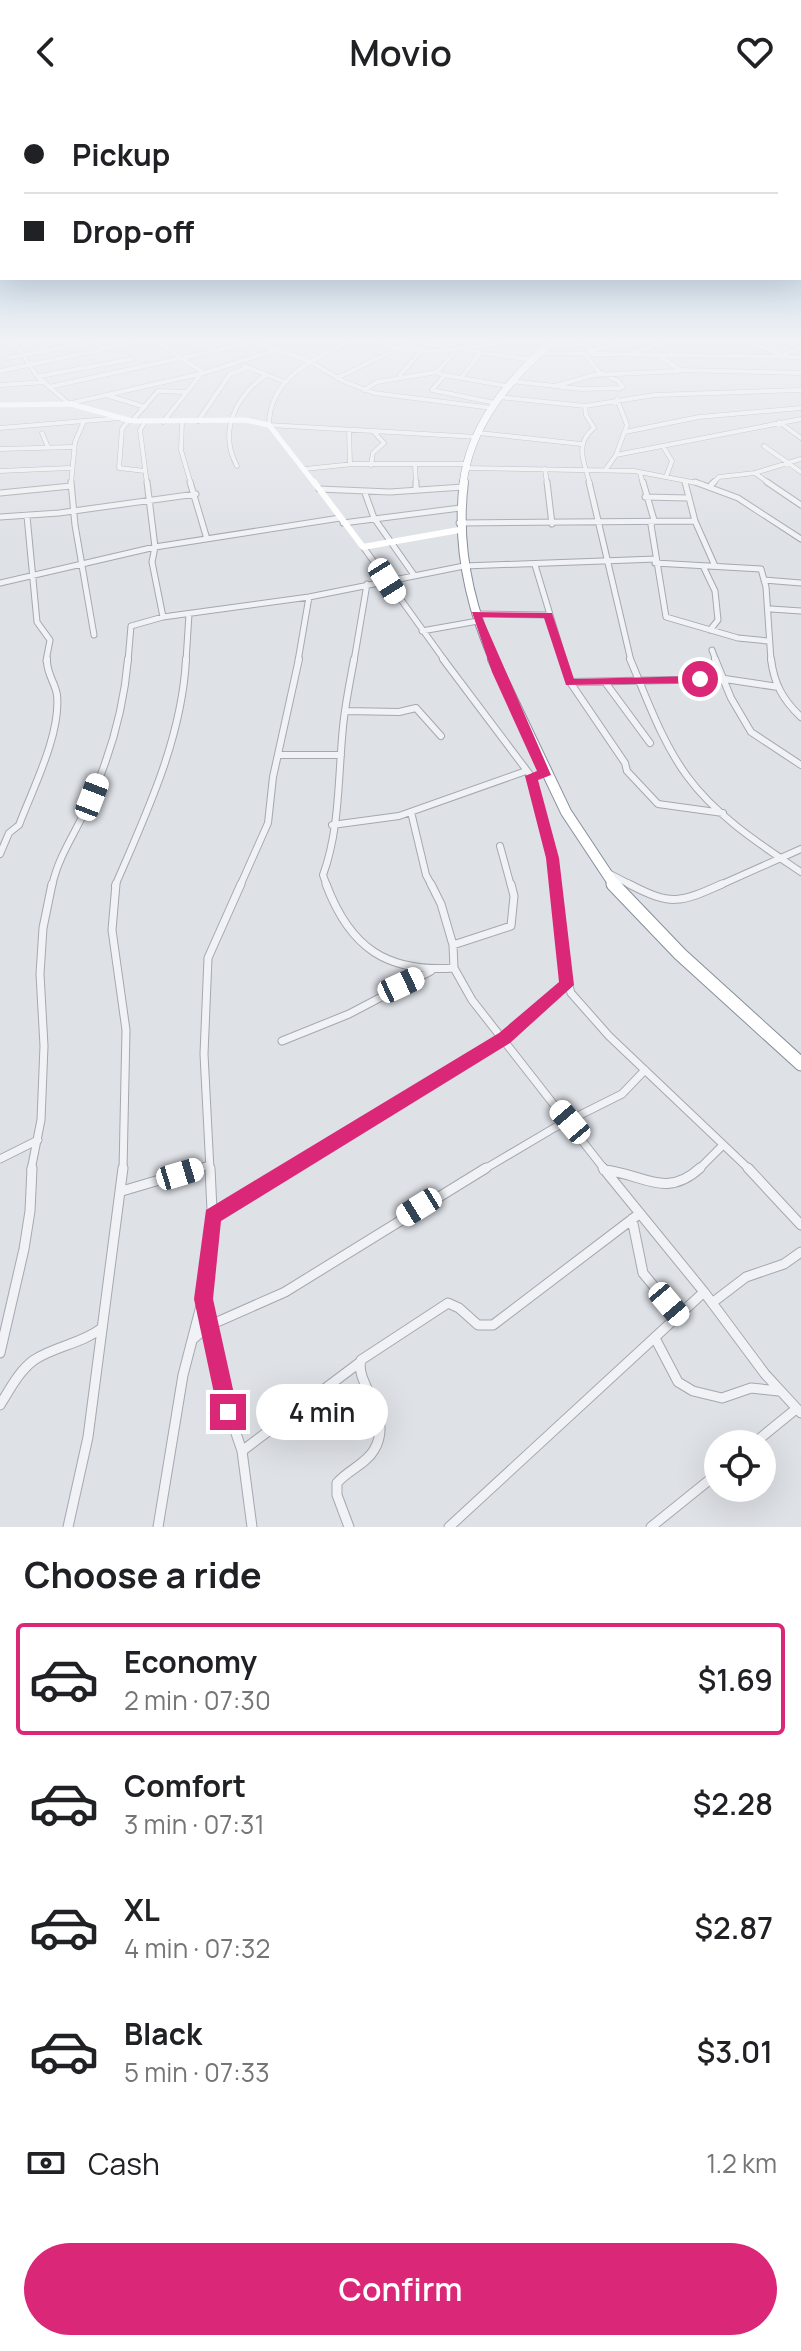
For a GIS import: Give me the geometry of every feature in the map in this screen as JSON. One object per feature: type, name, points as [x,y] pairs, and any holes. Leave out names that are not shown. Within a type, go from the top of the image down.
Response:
[{"type":"highway","points":[[492,408],[466,466],[459,527],[464,566],[477,617],[545,775],[570,822],[603,871],[659,932],[801,1064]]},
{"type":"street","points":[[87,408],[130,421],[229,420],[581,444]]},
{"type":"street","points":[[143,408],[122,429],[119,468],[145,471]]},
{"type":"street","points":[[163,422],[173,408]]},
{"type":"street","points":[[198,421],[207,408]]},
{"type":"street","points":[[237,408],[229,420],[231,456],[237,466]]},
{"type":"street","points":[[270,408],[269,425],[364,548],[528,773],[553,858],[567,985],[586,1012],[766,1185],[801,1225]]},
{"type":"street","points":[[585,408],[594,428],[584,436],[581,444],[600,521],[606,563],[619,600],[627,652],[636,679],[687,776],[751,839],[801,872]]},
{"type":"street","points":[[606,469],[616,455],[625,432],[627,420],[621,408]]},
{"type":"street","points":[[625,432],[699,417],[796,408]]},
{"type":"street","points":[[0,428],[120,418]]},
{"type":"street","points":[[616,455],[801,419]]},
{"type":"street","points":[[84,421],[72,447],[69,468],[94,635]]},
{"type":"street","points":[[182,421],[181,450],[207,539]]},
{"type":"street","points":[[145,422],[140,430],[155,547],[152,562],[163,617]]},
{"type":"street","points":[[779,422],[801,438]]},
{"type":"street","points":[[349,430],[350,464]]},
{"type":"street","points":[[371,465],[373,453],[384,443],[374,432]]},
{"type":"street","points":[[42,433],[48,447]]},
{"type":"street","points":[[764,446],[801,472]]},
{"type":"street","points":[[0,449],[72,447]]},
{"type":"street","points":[[664,448],[672,461],[666,477]]},
{"type":"street","points":[[709,486],[716,484],[719,477],[755,473],[801,459]]},
{"type":"street","points":[[305,469],[350,464],[415,464],[586,468],[640,473],[709,486],[735,496],[801,539]]},
{"type":"street","points":[[415,464],[416,488]]},
{"type":"street","points":[[0,471],[69,468]]},
{"type":"street","points":[[545,469],[552,524]]},
{"type":"street","points":[[640,473],[654,520]]},
{"type":"street","points":[[755,473],[801,505]]},
{"type":"street","points":[[685,481],[695,521],[715,566]]},
{"type":"street","points":[[0,493],[71,486]]},
{"type":"street","points":[[317,489],[365,493],[463,487]]},
{"type":"street","points":[[365,493],[374,518],[414,575]]},
{"type":"street","points":[[0,517],[74,511],[196,494]]},
{"type":"street","points":[[645,497],[687,498]]},
{"type":"street","points":[[0,583],[155,547],[341,520],[460,508]]},
{"type":"street","points":[[0,854],[8,836],[19,825],[56,724],[57,692],[46,663],[50,640],[37,622],[35,575],[27,516]]},
{"type":"street","points":[[654,520],[651,525],[666,617],[738,638],[768,641]]},
{"type":"street","points":[[364,548],[459,527],[600,521],[695,521]]},
{"type":"street","points":[[583,524],[595,528],[603,536]]},
{"type":"street","points":[[202,526],[226,536]]},
{"type":"street","points":[[0,1353],[24,1249],[30,1211],[30,1176],[38,1140],[44,1046],[40,949],[57,862],[92,797],[112,742],[125,694],[129,628],[163,617],[309,597],[464,566],[656,561],[758,568],[771,609],[767,625],[768,641],[778,687],[782,699],[801,717]]},
{"type":"street","points":[[535,565],[570,682],[625,763],[627,771],[654,801],[662,805],[723,813]]},
{"type":"street","points":[[703,566],[716,596],[718,620],[710,630]]},
{"type":"street","points":[[764,580],[801,583]]},
{"type":"street","points":[[367,584],[346,711],[329,859],[323,875],[341,914],[369,948],[404,967],[454,968]]},
{"type":"street","points":[[158,1527],[183,1375],[204,1299],[213,1216],[204,1054],[208,958],[233,895],[264,835],[309,597]]},
{"type":"street","points":[[771,609],[801,611]]},
{"type":"street","points":[[68,1527],[88,1437],[122,1191],[126,1030],[112,930],[114,889],[151,803],[168,751],[185,682],[189,614]]},
{"type":"street","points":[[422,631],[477,617],[548,615]]},
{"type":"street","points":[[712,650],[721,679],[750,731],[801,765]]},
{"type":"street","points":[[570,682],[721,679],[778,687]]},
{"type":"street","points":[[605,682],[650,743]]},
{"type":"street","points":[[346,711],[399,712],[416,708],[441,736]]},
{"type":"street","points":[[278,755],[341,755]]},
{"type":"street","points":[[332,825],[366,822],[411,812],[528,773],[545,775]]},
{"type":"street","points":[[411,812],[426,875],[441,904],[453,945],[454,968],[472,1000],[570,1122],[635,1217],[704,1292],[779,1391],[798,1411],[772,1430]]},
{"type":"street","points":[[453,945],[511,926],[514,896],[500,846]]},
{"type":"street","points":[[603,871],[657,899],[682,902],[801,849]]},
{"type":"street","points":[[282,1041],[349,1014],[434,970]]},
{"type":"street","points":[[213,1216],[504,1038],[567,985]]},
{"type":"street","points":[[192,1340],[208,1326],[285,1292],[448,1189],[554,1128],[622,1094],[645,1070]]},
{"type":"street","points":[[0,1159],[38,1140]]},
{"type":"street","points":[[604,1170],[657,1185],[672,1185],[694,1174],[723,1145]]},
{"type":"street","points":[[122,1191],[209,1165]]},
{"type":"street","points":[[635,1217],[643,1273],[679,1317]]},
{"type":"street","points":[[242,1451],[359,1363],[448,1303],[459,1308],[478,1325],[493,1325],[635,1217]]},
{"type":"street","points":[[712,1303],[746,1277],[784,1264],[801,1252]]},
{"type":"street","points":[[449,1527],[471,1511],[556,1427],[656,1340],[704,1292]]},
{"type":"street","points":[[204,1299],[225,1401],[242,1451],[252,1527]]},
{"type":"street","points":[[0,1405],[31,1363],[81,1344],[102,1328]]},
{"type":"street","points":[[656,1340],[678,1382],[693,1391],[726,1398],[751,1388],[779,1391]]},
{"type":"street","points":[[349,1527],[337,1495],[337,1483],[372,1453],[380,1426],[380,1415],[359,1363]]},
{"type":"street","points":[[651,1527],[704,1484]]},
{"type":"route","points":[[228,1412],[204,1299],[213,1216],[504,1038],[567,985],[553,858],[531,776],[545,775],[511,703],[475,614],[548,615],[570,682],[700,679]]}]
